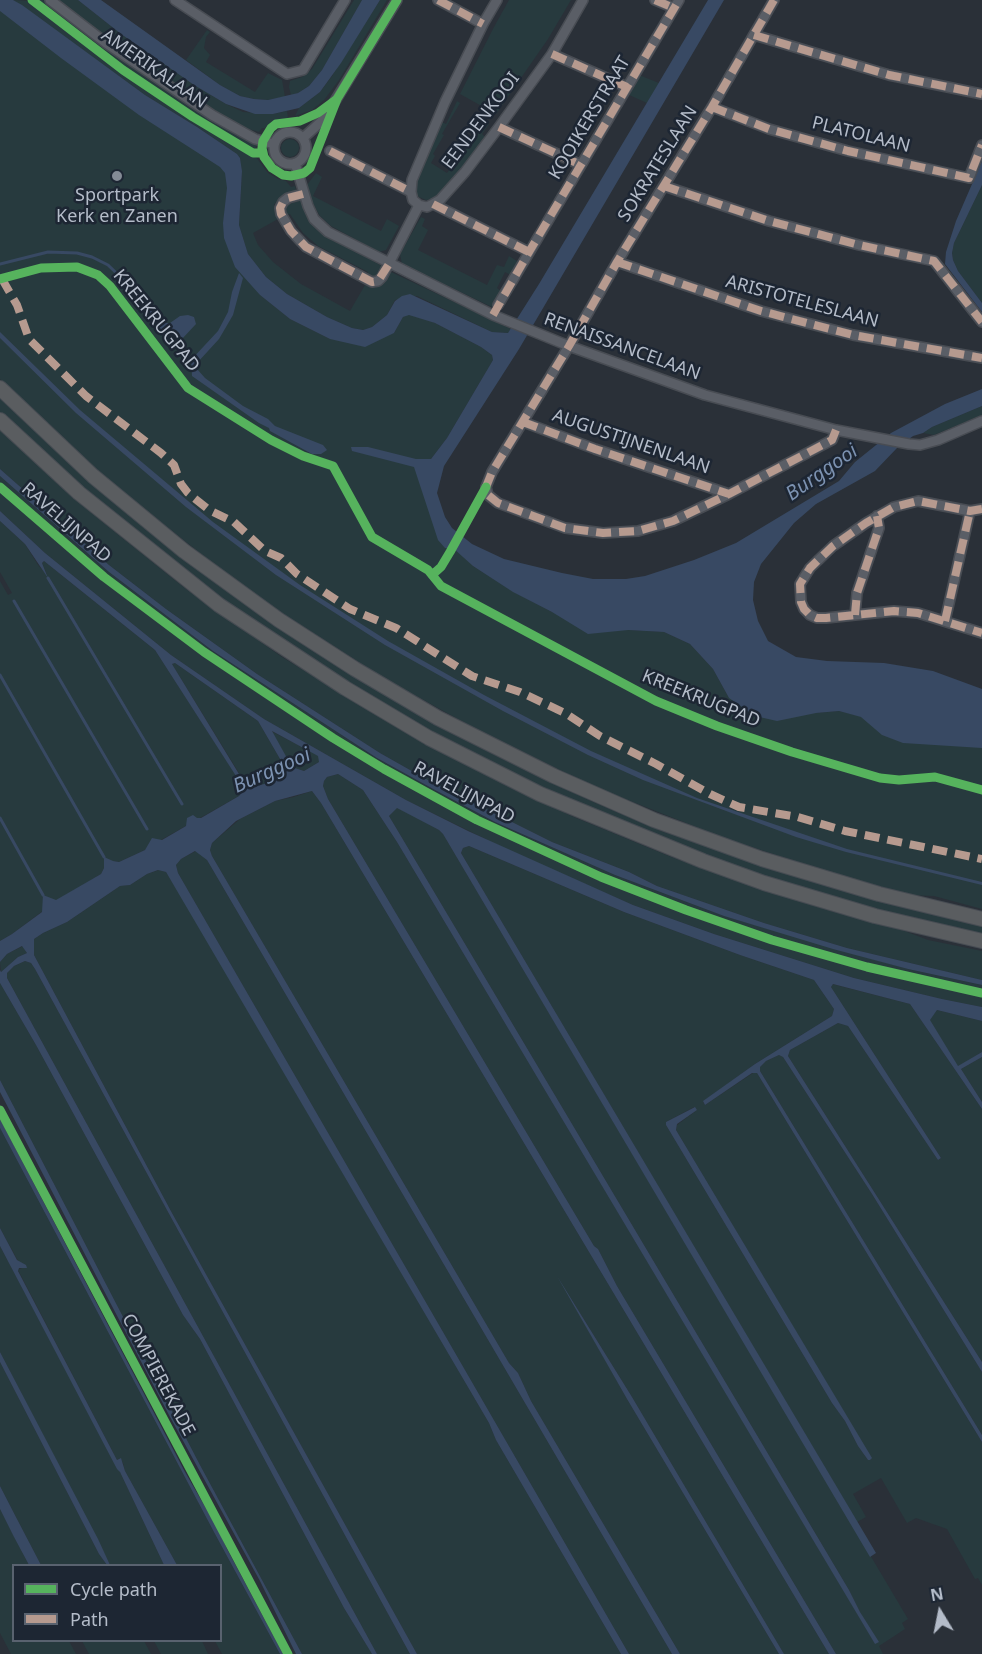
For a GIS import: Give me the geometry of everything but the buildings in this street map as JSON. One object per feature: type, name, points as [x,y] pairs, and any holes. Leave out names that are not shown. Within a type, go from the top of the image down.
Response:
[{"type":"highway","points":[[0,388],[93,476],[184,551],[279,620],[438,718],[554,776],[654,820],[773,862],[879,894],[982,919]]},
{"type":"highway","points":[[0,420],[78,493],[219,605],[345,688],[429,738],[540,794],[703,861],[764,883],[875,916],[982,940]]},
{"type":"street","name":"AMERIKALAAN","points":[[50,0],[106,43],[212,115],[255,139],[274,144]]},
{"type":"street","points":[[175,0],[287,74],[303,70],[345,0]]},
{"type":"street","points":[[303,138],[324,119],[397,0]]},
{"type":"street","points":[[438,0],[483,24]]},
{"type":"street","name":"EENDENKOOI","points":[[411,192],[412,180],[427,143],[483,24],[497,0]]},
{"type":"street","name":"EENDENKOOI","points":[[433,204],[440,200],[465,172],[499,127],[552,54],[583,0]]},
{"type":"street","points":[[656,0],[676,4]]},
{"type":"street","name":"SOKRATESLAAN","points":[[569,346],[774,0]]},
{"type":"street","name":"KOOIKERSTRAAT","points":[[498,305],[676,4]]},
{"type":"street","points":[[754,34],[890,75],[982,94]]},
{"type":"street","points":[[552,54],[627,87]]},
{"type":"street","name":"PLATOLAAN","points":[[712,107],[769,129],[848,151],[969,178],[982,145]]},
{"type":"street","points":[[499,127],[581,165]]},
{"type":"street","points":[[287,132],[296,133],[303,138],[306,153],[302,160],[295,164],[286,164],[274,152],[274,144],[279,136],[287,132]]},
{"type":"street","points":[[330,151],[411,192],[413,200],[419,206],[427,207],[433,204],[529,252]]},
{"type":"street","name":"RENAISSANCELAAN","points":[[295,164],[303,194],[314,219],[328,232],[508,321],[569,346],[705,395],[836,430],[909,444],[920,445],[938,440],[982,421]]},
{"type":"street","points":[[664,186],[769,221],[860,245],[934,261],[982,322]]},
{"type":"street","points":[[303,194],[288,198],[280,208],[280,214],[291,231],[306,247],[372,282],[382,277],[419,206]]},
{"type":"street","name":"ARISTOTELESLAAN","points":[[617,262],[772,314],[853,335],[982,358]]},
{"type":"street","name":"AUGUSTIJNENLAAN","points":[[569,346],[492,472],[486,487],[488,495],[498,503],[565,528],[603,533],[638,531],[673,520],[729,494],[832,440],[836,430]]},
{"type":"street","name":"AUGUSTIJNENLAAN","points":[[523,422],[729,494]]},
{"type":"street","points":[[982,509],[970,511],[918,501],[894,507],[833,546],[810,568],[800,584],[801,602],[810,615],[826,618],[894,611],[918,613],[982,633]]},
{"type":"street","points":[[945,621],[970,511]]},
{"type":"street","points":[[855,615],[857,593],[879,528],[877,516]]},
{"type":"green space","points":[[0,0],[227,156],[228,223],[260,295],[290,319],[330,339],[394,333],[403,317],[409,314],[435,323],[492,355],[493,360],[447,438],[431,459],[420,481],[450,547],[473,566],[514,592],[552,612],[628,630],[664,632],[690,644],[713,669],[729,698],[816,713],[839,711],[982,746],[982,909],[934,896],[910,895],[724,838],[595,787],[483,733],[382,677],[277,610],[229,576],[104,477],[24,404],[0,379]]},
{"type":"green space","points":[[13,0],[31,1],[146,87],[255,156],[268,173],[286,181],[291,187],[295,186],[296,190],[280,197],[274,205],[278,219],[253,233],[258,245],[273,262],[301,284],[350,311],[365,285],[372,288],[379,286],[391,272],[511,329],[509,333],[492,332],[417,296],[395,300],[387,315],[372,327],[363,330],[352,328],[327,317],[287,294],[266,277],[248,254],[239,225],[242,172],[240,158],[237,154],[145,95]]},
{"type":"green space","points":[[36,0],[43,0],[136,70],[234,134],[256,145],[255,152],[149,84]]},
{"type":"green space","points":[[57,0],[78,0],[121,34],[194,85],[226,104],[243,112],[273,114],[287,111],[288,118],[271,122],[259,132],[238,126],[143,64]]},
{"type":"green space","points":[[354,0],[362,0],[322,70],[309,86],[291,95],[290,81],[302,77],[312,69]]},
{"type":"green space","points":[[380,0],[387,0],[339,80],[324,100],[312,110],[295,116],[299,108],[320,92],[332,76]]},
{"type":"green space","points":[[509,0],[571,0],[548,39],[496,114],[460,94]]},
{"type":"green space","points":[[207,30],[210,32],[206,37],[204,48],[210,55],[206,62],[255,92],[268,73],[282,80],[285,97],[268,100],[240,96],[220,85],[186,60]]},
{"type":"green space","points":[[639,75],[659,83],[647,103],[627,94]]},
{"type":"green space","points":[[457,101],[460,103],[442,134],[444,135],[433,154],[435,156],[431,163],[447,173],[452,166],[454,167],[485,121],[489,124],[482,134],[486,138],[439,195],[434,199],[426,200],[419,197],[415,191],[415,184],[440,121],[446,124]]},
{"type":"green space","points":[[286,139],[294,139],[299,144],[297,155],[286,157],[281,152],[281,144]]},
{"type":"green space","points":[[316,173],[322,177],[313,196],[381,231],[387,219],[399,226],[386,250],[379,252],[331,226],[320,216],[311,200],[307,185]]},
{"type":"green space","points":[[982,185],[982,303],[958,271],[952,252],[954,243]]},
{"type":"green space","points":[[302,200],[308,217],[321,232],[382,266],[379,277],[367,276],[368,272],[318,246],[303,233],[290,214],[286,215],[283,210],[286,205]]},
{"type":"green space","points":[[421,217],[425,219],[422,226],[428,230],[418,250],[487,285],[497,265],[504,267],[509,256],[517,261],[511,275],[505,272],[497,288],[502,292],[494,308],[402,264],[400,254]]},
{"type":"green space","points":[[0,396],[135,520],[278,626],[349,673],[491,753],[591,801],[661,831],[770,867],[982,923],[982,934],[880,911],[766,878],[678,845],[568,799],[436,735],[326,670],[222,600],[143,539],[62,470],[0,412]]},
{"type":"green space","points":[[982,406],[982,415],[934,435],[923,433],[932,427]]},
{"type":"green space","points":[[0,430],[89,511],[186,589],[282,657],[398,728],[517,791],[674,858],[831,911],[902,930],[928,940],[982,951],[982,980],[847,948],[764,923],[657,886],[629,872],[552,842],[426,779],[380,753],[257,674],[109,565],[0,469]]},
{"type":"green space","points":[[0,476],[109,572],[213,651],[377,758],[435,790],[495,822],[615,875],[724,916],[908,969],[982,985],[982,1007],[854,978],[714,934],[633,905],[512,852],[406,800],[264,719],[171,655],[45,553],[0,511]]},
{"type":"green space","points":[[0,521],[25,544],[47,575],[42,563],[44,561],[155,650],[236,775],[239,773],[172,664],[175,663],[258,721],[287,771],[274,781],[257,786],[248,782],[239,796],[150,845],[145,850],[119,862],[113,861],[104,868],[101,874],[56,901],[0,941],[0,581],[8,595],[12,593],[0,572]]},
{"type":"green space","points":[[271,731],[319,756],[319,762],[304,771],[292,767]]},
{"type":"green space","points":[[338,774],[363,790],[397,842],[875,1643],[849,1590],[389,816],[397,807],[443,834],[908,1619],[902,1623],[905,1629],[879,1646],[883,1654],[836,1654],[617,1286],[598,1249],[594,1246],[328,799],[323,786],[324,781],[327,777]]},
{"type":"green space","points":[[312,791],[829,1654],[784,1654],[570,1297],[627,1399],[779,1654],[680,1654],[531,1401],[518,1373],[509,1363],[212,856],[210,850],[212,843],[240,819],[275,801]]},
{"type":"green space","points":[[469,846],[624,912],[814,980],[834,1009],[832,1016],[755,1064],[703,1102],[705,1105],[753,1073],[757,1073],[982,1442],[982,1585],[978,1578],[975,1579],[947,1529],[916,1518],[907,1523],[881,1478],[853,1494],[866,1517],[857,1522],[461,853],[463,848]],"holes":[[[694,1107],[697,1110],[677,1125],[676,1130],[871,1458],[870,1460],[858,1446],[666,1125],[666,1122]]]},
{"type":"green space","points":[[196,851],[207,860],[672,1654],[629,1654],[178,873],[176,865],[181,859]]},
{"type":"green space","points":[[159,870],[166,872],[180,894],[621,1654],[417,1654],[172,1213],[34,955],[34,939],[67,922],[120,886],[130,885],[147,874]]},
{"type":"green space","points":[[23,946],[27,953],[18,957],[1,972],[0,962],[7,954]]},
{"type":"green space","points":[[25,961],[31,963],[35,969],[410,1654],[377,1654],[7,978],[7,973],[14,966]]},
{"type":"green space","points":[[0,983],[183,1315],[200,1339],[344,1608],[372,1654],[302,1654],[200,1465],[0,1080]]},
{"type":"green space","points":[[832,984],[910,1004],[982,1109],[982,1362],[788,1056],[790,1050],[838,1023],[848,1026],[938,1160],[941,1158],[831,987]]},
{"type":"green space","points":[[937,1010],[982,1021],[982,1052],[958,1067],[929,1020]]},
{"type":"green space","points":[[779,1055],[783,1057],[872,1194],[982,1372],[982,1435],[760,1071],[760,1067],[766,1061]]},
{"type":"green space","points":[[982,1057],[982,1102],[961,1069]]},
{"type":"green space","points":[[0,1128],[280,1654],[222,1654],[216,1642],[222,1642],[222,1564],[176,1564],[125,1471],[123,1463],[120,1458],[117,1460],[18,1270],[22,1268],[0,1228]]},
{"type":"green space","points":[[0,1246],[120,1472],[164,1564],[109,1564],[0,1352]]},
{"type":"green space","points":[[0,1362],[106,1564],[40,1564],[0,1486]]},
{"type":"green space","points":[[0,1509],[28,1564],[12,1564],[12,1642],[70,1642],[76,1654],[11,1654],[0,1633]]},
{"type":"green space","points":[[83,1642],[145,1642],[151,1654],[89,1654]]},
{"type":"green space","points":[[155,1642],[202,1642],[208,1654],[161,1654]]},
{"type":"water","points":[[0,0],[13,0],[22,5],[145,95],[237,154],[242,171],[239,225],[248,254],[266,277],[287,294],[327,317],[352,328],[363,330],[372,327],[387,315],[395,301],[410,294],[492,332],[508,333],[708,0],[724,0],[519,349],[444,466],[437,493],[445,517],[452,528],[472,544],[504,559],[593,579],[626,579],[645,576],[736,543],[839,481],[855,462],[891,433],[945,404],[982,389],[982,406],[913,436],[897,448],[875,471],[816,504],[794,523],[761,564],[754,582],[753,600],[758,621],[768,641],[796,657],[827,661],[884,663],[933,671],[982,689],[982,748],[903,743],[882,735],[861,717],[839,711],[777,721],[755,716],[729,698],[713,669],[690,644],[664,632],[628,630],[588,634],[513,592],[473,566],[453,548],[445,548],[438,540],[414,467],[352,451],[351,447],[368,447],[416,459],[431,459],[447,438],[493,360],[492,355],[435,323],[409,315],[403,317],[394,333],[365,347],[330,339],[290,319],[260,295],[235,267],[224,238],[223,223],[227,188],[225,173],[220,167],[139,115],[61,58],[0,11]]},
{"type":"water","points":[[78,0],[101,0],[220,85],[240,96],[268,100],[298,93],[309,86],[322,70],[362,0],[380,0],[320,92],[299,108],[273,114],[255,114],[226,104],[194,85],[121,34]]},
{"type":"water","points":[[982,161],[982,185],[954,243],[952,253],[958,271],[982,303],[982,312],[945,264],[946,252],[956,221]]},
{"type":"water","points":[[239,273],[243,278],[233,315],[219,339],[197,363],[197,369],[205,378],[243,406],[268,419],[275,426],[323,445],[327,450],[321,454],[312,454],[270,431],[269,428],[192,376],[191,360],[218,331],[228,312]]},
{"type":"water","points":[[180,316],[194,317],[196,324],[181,340],[169,339],[159,327],[159,323],[170,323]]},
{"type":"water","points":[[0,332],[80,410],[213,522],[300,585],[388,641],[591,751],[697,798],[847,849],[982,882],[982,885],[846,852],[796,837],[643,780],[588,755],[503,711],[385,645],[276,575],[186,507],[76,413],[0,338]]},
{"type":"water","points":[[0,469],[109,565],[166,609],[257,674],[380,753],[426,779],[552,842],[629,872],[657,886],[764,923],[847,948],[982,980],[982,985],[908,969],[833,949],[724,916],[615,875],[495,822],[377,758],[213,651],[109,572],[0,476]]},
{"type":"water","points":[[0,511],[45,553],[171,655],[264,719],[406,800],[468,831],[633,905],[714,934],[854,978],[982,1007],[982,1021],[937,1010],[930,1020],[958,1066],[982,1052],[982,1057],[961,1069],[982,1102],[982,1109],[910,1004],[833,984],[831,987],[941,1158],[938,1160],[848,1026],[838,1023],[790,1050],[788,1056],[982,1362],[982,1372],[872,1194],[783,1057],[779,1055],[766,1061],[760,1067],[760,1071],[982,1435],[982,1442],[757,1073],[752,1073],[705,1105],[703,1101],[755,1064],[832,1016],[834,1009],[814,980],[624,912],[469,846],[463,848],[461,853],[876,1553],[870,1557],[443,834],[397,808],[389,816],[879,1642],[875,1644],[397,842],[363,790],[338,774],[327,777],[324,781],[323,786],[328,799],[594,1246],[598,1249],[617,1286],[836,1654],[829,1654],[312,791],[275,801],[236,821],[212,843],[210,850],[212,856],[509,1363],[518,1373],[531,1401],[680,1654],[672,1654],[207,860],[195,851],[181,859],[176,865],[178,873],[629,1654],[621,1654],[496,1440],[489,1423],[166,872],[158,870],[130,885],[120,886],[67,922],[43,933],[34,939],[34,955],[172,1213],[417,1654],[410,1654],[35,969],[31,963],[25,961],[14,966],[7,973],[7,978],[377,1654],[372,1654],[344,1608],[200,1339],[183,1315],[0,983],[0,970],[1,972],[18,957],[27,953],[22,946],[7,954],[0,962],[0,941],[42,912],[43,895],[56,900],[101,874],[104,868],[104,857],[119,862],[145,850],[152,838],[162,840],[186,826],[187,818],[193,815],[201,818],[239,796],[243,791],[241,786],[244,784],[248,782],[257,786],[274,781],[287,771],[258,721],[175,663],[172,664],[239,774],[236,776],[155,650],[44,561],[42,563],[48,578],[25,544],[0,521]],"holes":[[[272,731],[318,756],[319,762],[304,771],[292,767]]]},
{"type":"water","points":[[0,1080],[200,1465],[302,1654],[296,1654],[260,1581],[170,1417],[0,1092]]},
{"type":"water","points":[[695,1107],[697,1110],[677,1124],[676,1130],[872,1458],[870,1460],[858,1446],[666,1125],[666,1122]]},
{"type":"water","points":[[0,1119],[283,1654],[280,1654],[215,1534],[0,1128]]},
{"type":"water","points":[[0,1228],[17,1260],[26,1265],[27,1268],[19,1268],[18,1271],[117,1460],[121,1458],[125,1471],[176,1564],[164,1564],[120,1472],[0,1246]]},
{"type":"water","points":[[557,1276],[632,1397],[784,1654],[779,1654],[627,1399]]},
{"type":"water","points":[[0,1352],[110,1564],[106,1564],[99,1554],[0,1362]]},
{"type":"water","points":[[0,1486],[40,1564],[28,1564],[0,1509]]},
{"type":"waterway","points":[[0,264],[48,252],[77,253],[92,257],[108,265],[134,290],[159,323]]},
{"type":"waterway","points":[[48,578],[182,804]]},
{"type":"waterway","points":[[14,601],[147,829]]},
{"type":"waterway","points":[[0,675],[104,857]]},
{"type":"waterway","points":[[0,818],[43,895]]},
{"type":"marked path","points":[[438,0],[483,24]]},
{"type":"marked path","points":[[655,0],[674,8]]},
{"type":"marked path","points":[[493,315],[679,0]]},
{"type":"marked path","points":[[774,0],[492,472],[486,487],[488,495],[498,503],[565,528],[603,533],[638,531],[673,521],[729,494],[832,440],[836,430]]},
{"type":"marked path","points":[[754,35],[889,75],[982,94]]},
{"type":"marked path","points":[[552,54],[627,87]]},
{"type":"marked path","points":[[712,107],[769,129],[848,151],[969,178],[982,145]]},
{"type":"marked path","points":[[499,127],[581,165]]},
{"type":"marked path","points":[[330,151],[411,192]]},
{"type":"marked path","points":[[664,186],[769,221],[859,245],[934,261],[982,322]]},
{"type":"marked path","points":[[303,194],[288,198],[280,208],[291,231],[306,247],[372,282],[378,281],[389,264]]},
{"type":"marked path","points":[[433,204],[529,252]]},
{"type":"marked path","points":[[617,262],[761,311],[853,335],[982,358]]},
{"type":"marked path","points":[[2,279],[17,305],[29,339],[86,396],[174,465],[181,484],[188,493],[209,510],[234,522],[265,551],[281,558],[297,574],[350,609],[396,628],[472,676],[520,692],[565,713],[600,736],[739,807],[798,817],[845,831],[982,859]]},
{"type":"marked path","points":[[523,422],[729,494]]},
{"type":"marked path","points":[[982,509],[970,511],[918,501],[894,507],[833,546],[810,568],[800,584],[801,602],[804,609],[817,618],[894,611],[918,613],[982,633]]},
{"type":"marked path","points":[[945,621],[970,511]]},
{"type":"marked path","points":[[855,615],[857,593],[879,528],[877,516]]},
{"type":"cycle path","points":[[32,0],[123,70],[193,117],[253,153],[263,153]]},
{"type":"cycle path","points":[[337,99],[318,113],[300,121],[276,124],[271,128],[263,141],[262,148],[264,157],[272,168],[283,175],[291,176],[304,173],[310,168],[337,99],[397,0]]},
{"type":"cycle path","name":"KREEKRUGPAD","points":[[0,279],[41,268],[77,267],[98,275],[110,286],[188,388],[271,440],[303,456],[333,466],[372,537],[428,570],[441,586],[656,701],[717,726],[792,752],[880,778],[899,780],[935,777],[982,790]]},
{"type":"cycle path","name":"RAVELIJNPAD","points":[[0,487],[104,577],[204,652],[333,738],[477,820],[601,877],[772,940],[867,967],[982,993]]},
{"type":"cycle path","points":[[432,575],[441,567],[486,487]]},
{"type":"cycle path","name":"COMPIEREKADE","points":[[0,1110],[288,1654]]},
{"type":"place","name":"Sportpark Kerk en Zanen","points":[[117,176]]},
{"type":"water label","name":"Burggooi","points":[[822,473]]},
{"type":"water label","name":"Burggooi","points":[[272,771]]}]
